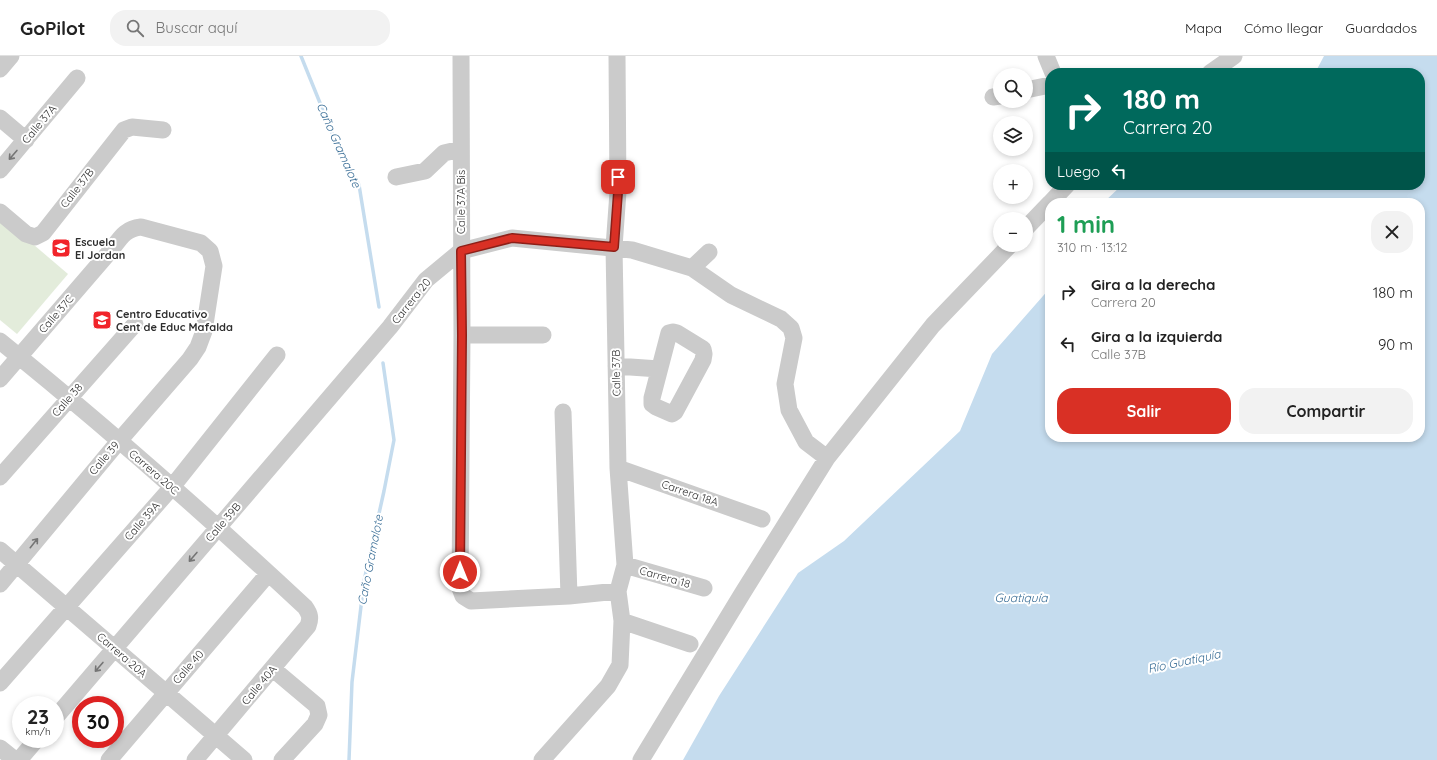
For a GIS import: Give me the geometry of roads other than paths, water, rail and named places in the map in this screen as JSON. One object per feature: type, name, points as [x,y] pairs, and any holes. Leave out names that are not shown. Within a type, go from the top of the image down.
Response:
[{"type":"street","points":[[0,69],[11,56]]},
{"type":"street","name":"Calle 37A Bis","points":[[461,56],[462,335],[460,588],[464,596],[471,601],[569,596]]},
{"type":"street","name":"Calle 37B","points":[[542,760],[608,686],[620,665],[622,621],[618,591],[625,565],[618,468],[614,247],[618,192],[617,56]]},
{"type":"street","points":[[1046,56],[1051,68]]},
{"type":"street","points":[[1217,68],[1234,56]]},
{"type":"street","name":"Calle 37A","points":[[0,170],[77,78]]},
{"type":"street","points":[[1033,89],[1045,86]]},
{"type":"street","points":[[0,118],[26,140]]},
{"type":"street","name":"Calle 37B","points":[[0,212],[26,234],[36,237],[43,233],[124,130],[132,127],[163,130]]},
{"type":"street","points":[[396,177],[425,172],[444,153],[461,149]]},
{"type":"street","points":[[1055,198],[1062,190]]},
{"type":"street","points":[[1033,221],[1045,208]]},
{"type":"street","name":"Calle 37C","points":[[0,380],[112,249],[121,236],[131,228],[141,227],[201,243],[210,251],[214,266],[204,331]]},
{"type":"street","name":"Carrera 20","points":[[390,327],[426,280],[461,251],[512,238],[632,250],[692,268],[731,295],[781,319],[791,328],[794,338],[785,384],[788,410],[806,442],[827,458]]},
{"type":"street","points":[[692,268],[709,252]]},
{"type":"street","points":[[641,760],[827,458],[933,325],[1003,252]]},
{"type":"street","name":"Calle 38","points":[[0,477],[135,324]]},
{"type":"street","name":"Calle 39B","points":[[64,707],[390,327]]},
{"type":"street","name":"Calle 39","points":[[0,584],[190,358],[198,347],[204,331]]},
{"type":"street","points":[[462,335],[544,335]]},
{"type":"street","name":"Carrera 20C","points":[[0,341],[70,398],[172,487],[305,607]]},
{"type":"street","name":"Calle 39A","points":[[0,683],[172,487],[277,355]]},
{"type":"street","points":[[616,366],[659,369]]},
{"type":"street","points":[[563,412],[569,596],[618,591]]},
{"type":"street","name":"Carrera 18A","points":[[618,468],[762,519]]},
{"type":"street","name":"Carrera 20A","points":[[0,550],[244,760]]},
{"type":"street","name":"Carrera 18","points":[[625,565],[704,588]]},
{"type":"street","name":"Calle 40","points":[[108,760],[268,574]]},
{"type":"street","name":"Calle 40A","points":[[195,760],[308,626],[310,619],[305,607]]},
{"type":"street","points":[[622,621],[690,644]]},
{"type":"street","points":[[273,669],[317,706],[319,715],[315,724],[282,760]]},
{"type":"street","points":[[0,748],[15,760]]},
{"type":"street","points":[[19,760],[29,748]]},
{"type":"water","name":"Guatiquía","points":[[1324,56],[1437,56],[1437,760],[683,760],[719,696],[798,573],[844,541],[960,431],[992,354],[1045,294],[1045,442],[1425,442],[1425,198],[1108,198],[1117,190],[1425,190],[1425,68],[1318,68]]},
{"type":"waterway","name":"Caño Gramalote","points":[[301,56],[335,140],[359,185],[379,307]]},
{"type":"waterway","name":"Caño Gramalote","points":[[349,760],[352,682],[364,581],[394,440],[383,363]]},
{"type":"place","name":"Escuela El Jordan","points":[[61,248]]},
{"type":"place","name":"Centro Educativo Cent de Educ Mafalda","points":[[102,320]]},
{"type":"water label","name":"Río Guatiquía","points":[[1184,661]]}]
